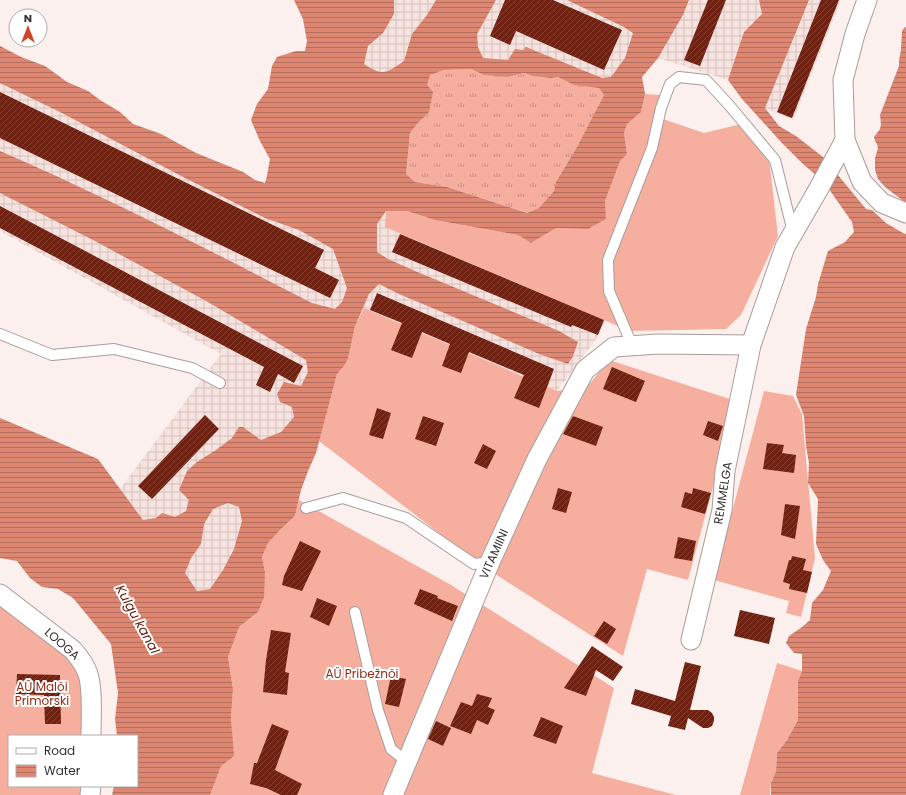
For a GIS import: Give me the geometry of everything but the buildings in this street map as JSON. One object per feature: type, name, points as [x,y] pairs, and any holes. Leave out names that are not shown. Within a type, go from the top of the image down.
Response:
[{"type":"street","points":[[867,0],[855,34],[843,80],[845,140],[862,182],[882,203],[906,213]]},
{"type":"street","name":"REMMELGA","points":[[691,640],[722,510],[725,471],[751,345],[785,247],[845,140]]},
{"type":"street","name":"VITAMIINI","points":[[393,795],[490,562],[537,458],[585,370],[614,347],[658,344],[751,345]]},
{"type":"street","name":"LOOGA","points":[[0,594],[73,650],[82,661],[88,672],[90,683],[91,735]]},
{"type":"lane","points":[[632,345],[610,291],[608,260],[652,148],[661,108],[670,84],[679,77],[706,80],[775,160],[793,233]]},
{"type":"lane","points":[[0,334],[52,355],[114,349],[192,368],[220,383]]},
{"type":"lane","points":[[306,508],[343,498],[406,518],[474,564],[490,562]]},
{"type":"lane","points":[[355,612],[378,710],[391,749],[406,761]]},
{"type":"shaded area","points":[[294,0],[841,0],[793,120],[765,108],[728,80],[658,58],[642,77],[645,94],[605,321],[597,338],[557,391],[364,308],[337,374],[316,453],[228,657],[143,520],[120,489],[221,354],[0,231],[0,46],[21,57],[45,66],[67,82],[88,91],[120,112],[133,124],[161,134],[196,153],[243,172],[255,180],[265,183],[270,159],[251,120],[257,104],[268,89],[272,66],[277,57],[296,51],[305,51],[307,41],[303,19]]},
{"type":"green space","points":[[471,69],[484,75],[507,77],[524,73],[533,76],[551,78],[558,77],[574,85],[599,88],[604,95],[577,147],[556,182],[554,191],[539,208],[528,213],[447,187],[415,182],[406,174],[410,133],[429,112],[426,85],[430,75],[444,70]]},
{"type":"green space","points":[[645,94],[660,95],[657,117],[704,133],[741,124],[768,150],[778,236],[741,315],[726,329],[629,331],[385,227],[386,211],[407,211],[435,220],[518,235],[531,243],[556,228],[588,229],[606,219],[605,201],[620,161],[627,154],[624,133],[627,124],[641,112]]},
{"type":"green space","points":[[364,308],[557,391],[587,387],[609,360],[736,401],[688,580],[647,569],[623,656],[478,563],[319,441],[337,374],[348,359],[355,326]]},
{"type":"green space","points":[[764,391],[793,396],[802,414],[815,558],[801,617],[786,613],[789,601],[714,580]]},
{"type":"green space","name":"AÜ Pribežnõi","points":[[299,500],[451,585],[614,688],[592,773],[676,795],[210,795],[232,735],[231,718],[233,689],[228,657],[239,627],[258,612],[265,572],[262,557],[268,543],[295,516]]},
{"type":"green space","name":"AÜ Malõi Primorski","points":[[0,603],[71,660],[82,679],[84,735],[8,735],[8,787],[82,787],[81,795],[0,795]]},
{"type":"green space","points":[[777,663],[802,671],[798,681],[798,720],[787,740],[777,753],[776,771],[771,783],[770,795],[740,795]]},
{"type":"water","name":"Kulgu kanal","points":[[294,0],[394,0],[394,14],[383,33],[368,46],[364,64],[376,71],[385,72],[404,61],[412,34],[427,15],[436,0],[496,0],[477,34],[478,47],[483,58],[508,60],[515,49],[523,50],[526,47],[602,78],[611,77],[625,58],[633,33],[624,27],[567,0],[689,0],[683,15],[658,58],[642,77],[645,94],[641,112],[627,124],[624,133],[627,154],[620,161],[605,201],[606,219],[588,229],[556,228],[531,243],[518,235],[435,220],[407,211],[386,211],[377,224],[377,252],[388,259],[415,271],[559,331],[578,342],[573,356],[568,364],[539,354],[379,284],[369,294],[355,326],[348,359],[337,374],[316,453],[301,490],[295,516],[268,543],[262,557],[265,572],[264,597],[258,612],[239,627],[228,657],[233,689],[231,718],[234,756],[221,766],[210,795],[112,795],[114,787],[138,787],[138,735],[117,735],[115,719],[118,693],[111,644],[73,598],[58,589],[42,587],[30,578],[17,561],[0,558],[0,418],[98,459],[143,520],[156,518],[162,513],[175,517],[186,511],[189,500],[179,490],[187,471],[197,462],[232,438],[239,427],[243,427],[261,440],[281,432],[294,417],[292,407],[280,402],[277,394],[284,382],[301,386],[308,372],[306,360],[208,302],[93,240],[0,193],[0,151],[118,205],[312,303],[335,309],[342,302],[347,288],[333,249],[299,230],[265,218],[185,178],[60,112],[0,83],[0,46],[21,57],[45,66],[67,82],[88,91],[120,112],[133,124],[161,134],[196,153],[243,172],[255,180],[265,183],[270,159],[251,120],[257,104],[268,89],[272,66],[277,57],[296,51],[305,51],[307,41],[303,19]],"holes":[[[471,69],[484,75],[507,77],[524,73],[533,76],[551,78],[558,77],[574,85],[599,88],[604,95],[577,147],[556,182],[554,191],[539,208],[527,213],[447,187],[415,182],[406,174],[410,133],[429,112],[433,92],[427,85],[430,75],[444,70]],[[228,503],[239,507],[242,521],[234,549],[223,570],[210,589],[197,591],[185,573],[191,558],[201,544],[204,524],[213,509]]]},
{"type":"water","points":[[759,0],[809,0],[765,108],[779,126],[796,136],[823,157],[866,209],[872,210],[886,223],[906,234],[906,795],[771,795],[771,783],[776,771],[777,753],[787,740],[798,720],[798,681],[802,671],[802,654],[794,653],[786,643],[789,636],[810,620],[812,603],[823,590],[831,571],[823,560],[816,544],[818,499],[808,483],[809,463],[804,416],[796,395],[806,329],[828,251],[845,242],[854,232],[852,222],[824,182],[781,142],[742,99],[728,80],[744,32],[762,14]]},
{"type":"water","points":[[906,27],[906,203],[885,187],[878,179],[875,170],[875,158],[878,148],[874,137],[880,129],[880,115],[899,66],[902,31]]}]
